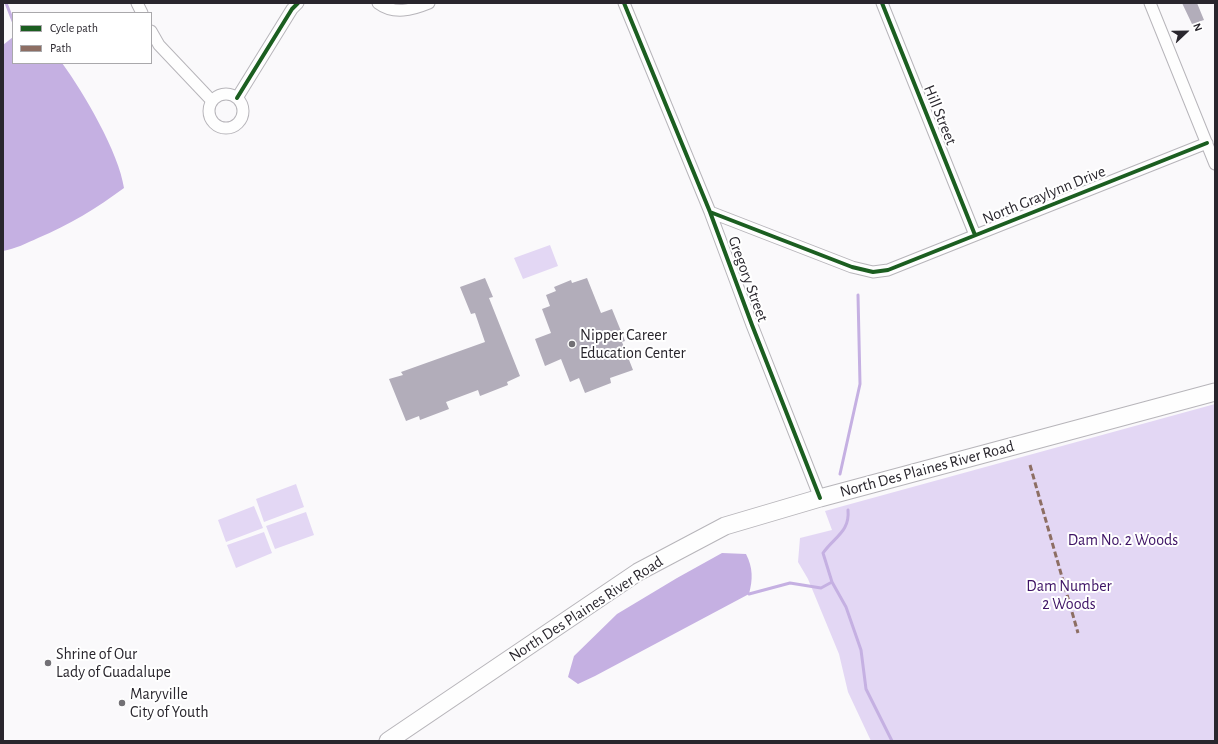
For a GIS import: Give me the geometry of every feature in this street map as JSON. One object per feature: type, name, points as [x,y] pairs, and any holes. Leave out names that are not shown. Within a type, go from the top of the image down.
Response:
[{"type":"main road","name":"North Des Plaines River Road","points":[[388,741],[638,572],[725,526],[820,498],[1215,392]]},
{"type":"street","points":[[137,3],[142,12]]},
{"type":"street","points":[[237,98],[292,9],[298,3]]},
{"type":"street","points":[[378,3],[387,10],[412,10],[429,3]]},
{"type":"street","name":"Hill Street","points":[[882,3],[975,235]]},
{"type":"street","points":[[1150,3],[1215,164]]},
{"type":"street","name":"Gregory Street","points":[[626,4],[710,212],[752,325],[820,498]]},
{"type":"street","points":[[152,32],[159,45],[212,101]]},
{"type":"street","points":[[224,94],[237,98],[242,106],[243,116],[238,124],[228,128],[219,127],[211,120],[209,110],[212,101],[224,94]]},
{"type":"street","name":"North Graylynn Drive","points":[[710,212],[852,267],[873,272],[888,270],[1207,143]]},
{"type":"green space","points":[[550,245],[558,266],[523,279],[514,258]]},
{"type":"green space","name":"Dam Number 2 Woods","points":[[1215,404],[1215,741],[871,741],[848,692],[839,654],[808,579],[798,562],[800,538],[832,530],[825,511]]},
{"type":"green space","points":[[296,484],[304,507],[264,522],[256,499]]},
{"type":"green space","points":[[254,506],[263,528],[226,542],[218,520]]},
{"type":"green space","points":[[306,512],[314,535],[275,549],[266,526]]},
{"type":"green space","points":[[264,532],[272,553],[236,568],[227,545]]},
{"type":"shaded area","points":[[12,38],[12,64],[63,64],[80,90],[108,141],[121,174],[124,188],[61,228],[21,246],[3,251],[3,45]]},
{"type":"shaded area","points":[[722,553],[746,554],[752,574],[749,594],[578,684],[568,677],[574,656],[617,614]]},
{"type":"building","points":[[1182,3],[1197,3],[1204,20],[1192,24]]},
{"type":"building","points":[[485,278],[493,297],[489,298],[520,376],[507,382],[508,385],[480,396],[478,390],[446,402],[449,409],[420,420],[419,416],[406,421],[389,379],[403,375],[401,372],[485,342],[475,313],[471,314],[460,287]]},
{"type":"building","points":[[587,278],[601,313],[612,309],[625,341],[622,342],[633,370],[610,378],[611,383],[585,393],[579,378],[570,382],[561,359],[545,366],[535,339],[551,333],[542,309],[550,306],[546,295],[556,291],[554,287],[571,280],[572,283]]},
{"type":"waterway","points":[[6,3],[12,18]]},
{"type":"waterway","points":[[840,474],[860,384],[858,295]]},
{"type":"waterway","points":[[848,510],[848,518],[844,529],[823,553],[832,582],[846,607],[861,650],[866,689],[892,741]]},
{"type":"waterway","points":[[749,594],[790,583],[821,588],[832,582]]},
{"type":"marked path","points":[[1030,465],[1078,633]]},
{"type":"cycle path","points":[[237,98],[292,9],[298,3]]},
{"type":"cycle path","points":[[624,3],[710,212],[752,325],[820,498]]},
{"type":"cycle path","points":[[882,3],[975,235]]},
{"type":"cycle path","points":[[710,212],[852,267],[873,272],[888,270],[1207,143]]},
{"type":"place","name":"Nipper Career Education Center","points":[[572,344]]},
{"type":"place","name":"Shrine of Our Lady of Guadalupe","points":[[48,663]]},
{"type":"place","name":"Maryville City of Youth","points":[[122,703]]},
{"type":"park label","name":"Dam No. 2 Woods","points":[[1123,540]]}]
